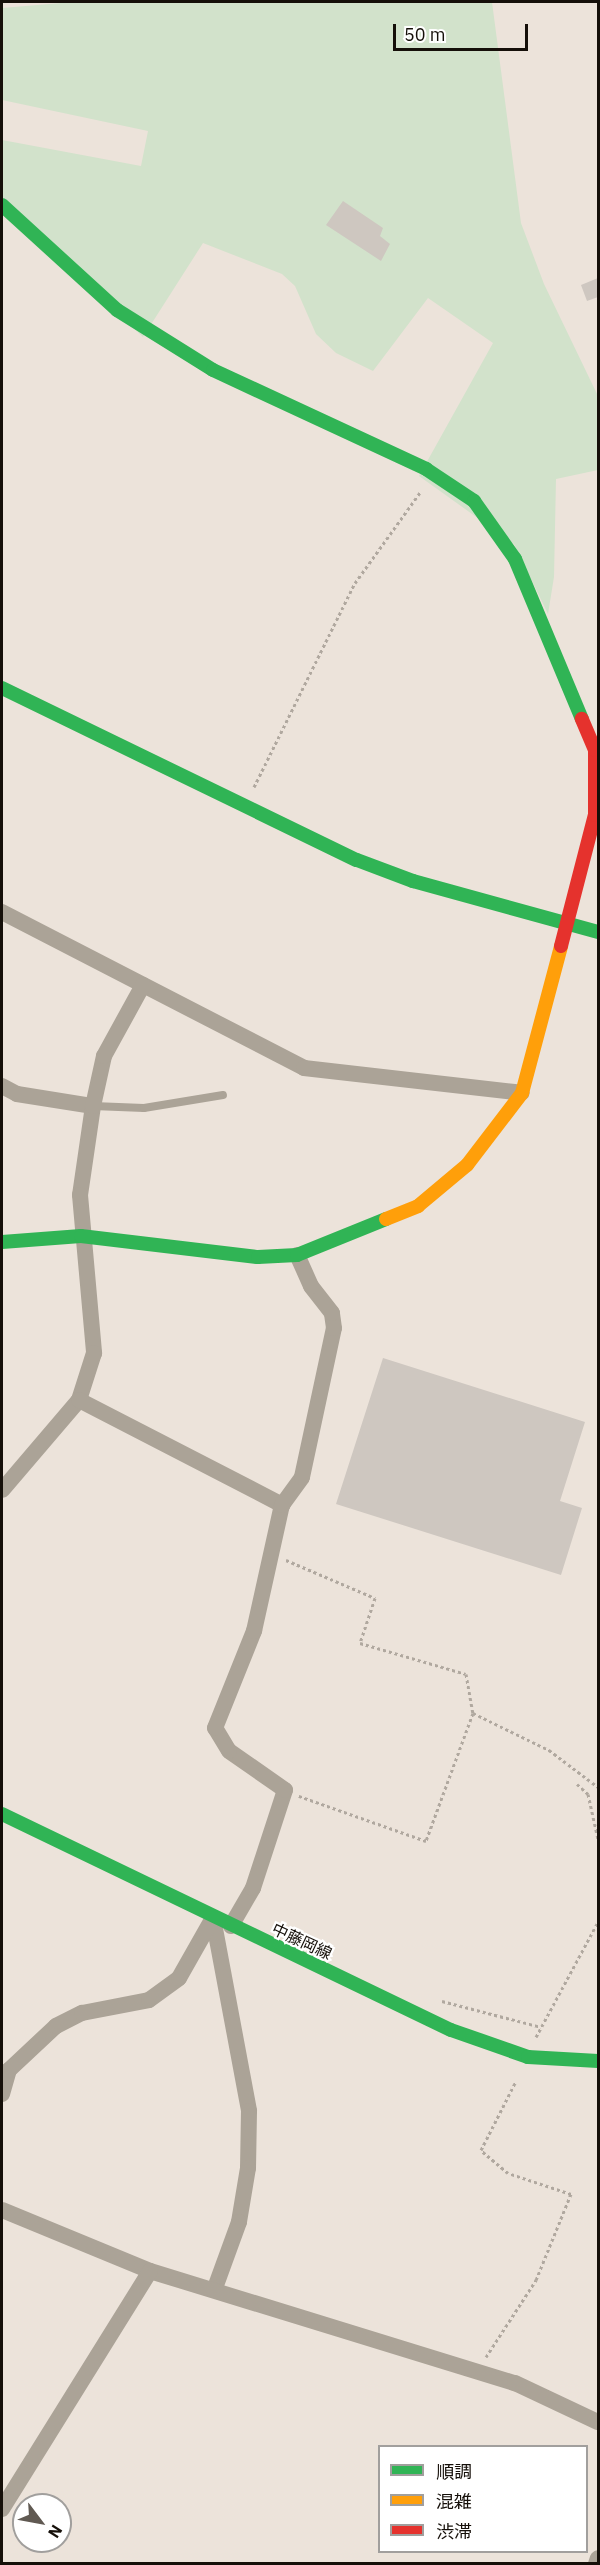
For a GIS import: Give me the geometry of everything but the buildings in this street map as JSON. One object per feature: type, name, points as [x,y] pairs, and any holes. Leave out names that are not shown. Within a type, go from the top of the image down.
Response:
[{"type":"street","points":[[2,205],[117,310],[184,352],[433,474],[474,501],[515,559],[595,750],[595,815],[564,924],[522,1093],[486,1145],[418,1206],[297,1255],[258,1257],[81,1236],[2,1242]]},
{"type":"street","points":[[2,688],[244,807],[413,881],[598,932]]},
{"type":"street","points":[[2,912],[304,1068],[522,1093]]},
{"type":"street","points":[[2,1490],[79,1400],[94,1353],[81,1236],[80,1195],[93,1106],[104,1056],[143,985]]},
{"type":"street","points":[[2,1086],[17,1094],[93,1106]]},
{"type":"street","points":[[231,1926],[253,1888],[285,1790],[229,1751],[215,1728],[254,1631],[282,1505],[302,1477],[334,1329],[332,1313],[311,1286],[297,1255]]},
{"type":"street","points":[[79,1400],[282,1505]]},
{"type":"street","name":"中藤岡線","points":[[2,1814],[213,1918],[451,2030],[528,2057],[598,2061]]},
{"type":"street","points":[[2,2094],[9,2070],[56,2026],[82,2013],[149,2000],[178,1978],[213,1918]]},
{"type":"street","points":[[213,1918],[249,2111],[248,2168],[239,2222],[215,2288]]},
{"type":"street","points":[[2,2210],[150,2271],[215,2288],[515,2383],[598,2422]]},
{"type":"street","points":[[2,2509],[150,2271]]},
{"type":"street","points":[[596,2564],[598,2558]]},
{"type":"lane","points":[[93,1106],[144,1108],[223,1095]]},
{"type":"path","points":[[244,807],[355,583],[433,474]]},
{"type":"path","points":[[271,1553],[375,1598],[360,1643],[466,1674],[473,1713],[426,1841],[285,1790]]},
{"type":"path","points":[[473,1713],[549,1750],[598,1787]]},
{"type":"path","points":[[577,1784],[588,1794],[598,1839]]},
{"type":"path","points":[[536,2037],[598,1922]]},
{"type":"path","points":[[592,1936],[598,1931]]},
{"type":"path","points":[[476,2371],[536,2280],[571,2194],[508,2173],[481,2150],[516,2081]]},
{"type":"green space","points":[[73,2],[492,2],[521,223],[544,284],[598,396],[598,470],[556,479],[554,577],[548,614],[514,544],[419,476],[493,343],[428,298],[373,371],[336,353],[316,334],[295,286],[282,274],[203,243],[143,337],[2,206],[2,140],[141,166],[148,131],[2,100],[2,8]]},
{"type":"traffic: fast","points":[[2,205],[117,310],[213,370],[426,469],[474,501],[515,559],[582,719]]},
{"type":"traffic: fast","points":[[2,688],[357,860],[413,881],[598,932]]},
{"type":"traffic: fast","points":[[2,1242],[81,1236],[258,1257],[297,1255],[386,1219]]},
{"type":"traffic: fast","points":[[2,1814],[451,2030],[528,2057],[598,2061]]},
{"type":"traffic: slow","points":[[386,1219],[418,1206],[467,1165],[522,1093],[561,946]]},
{"type":"traffic: jam","points":[[561,946],[595,815],[595,750],[582,719]]}]
